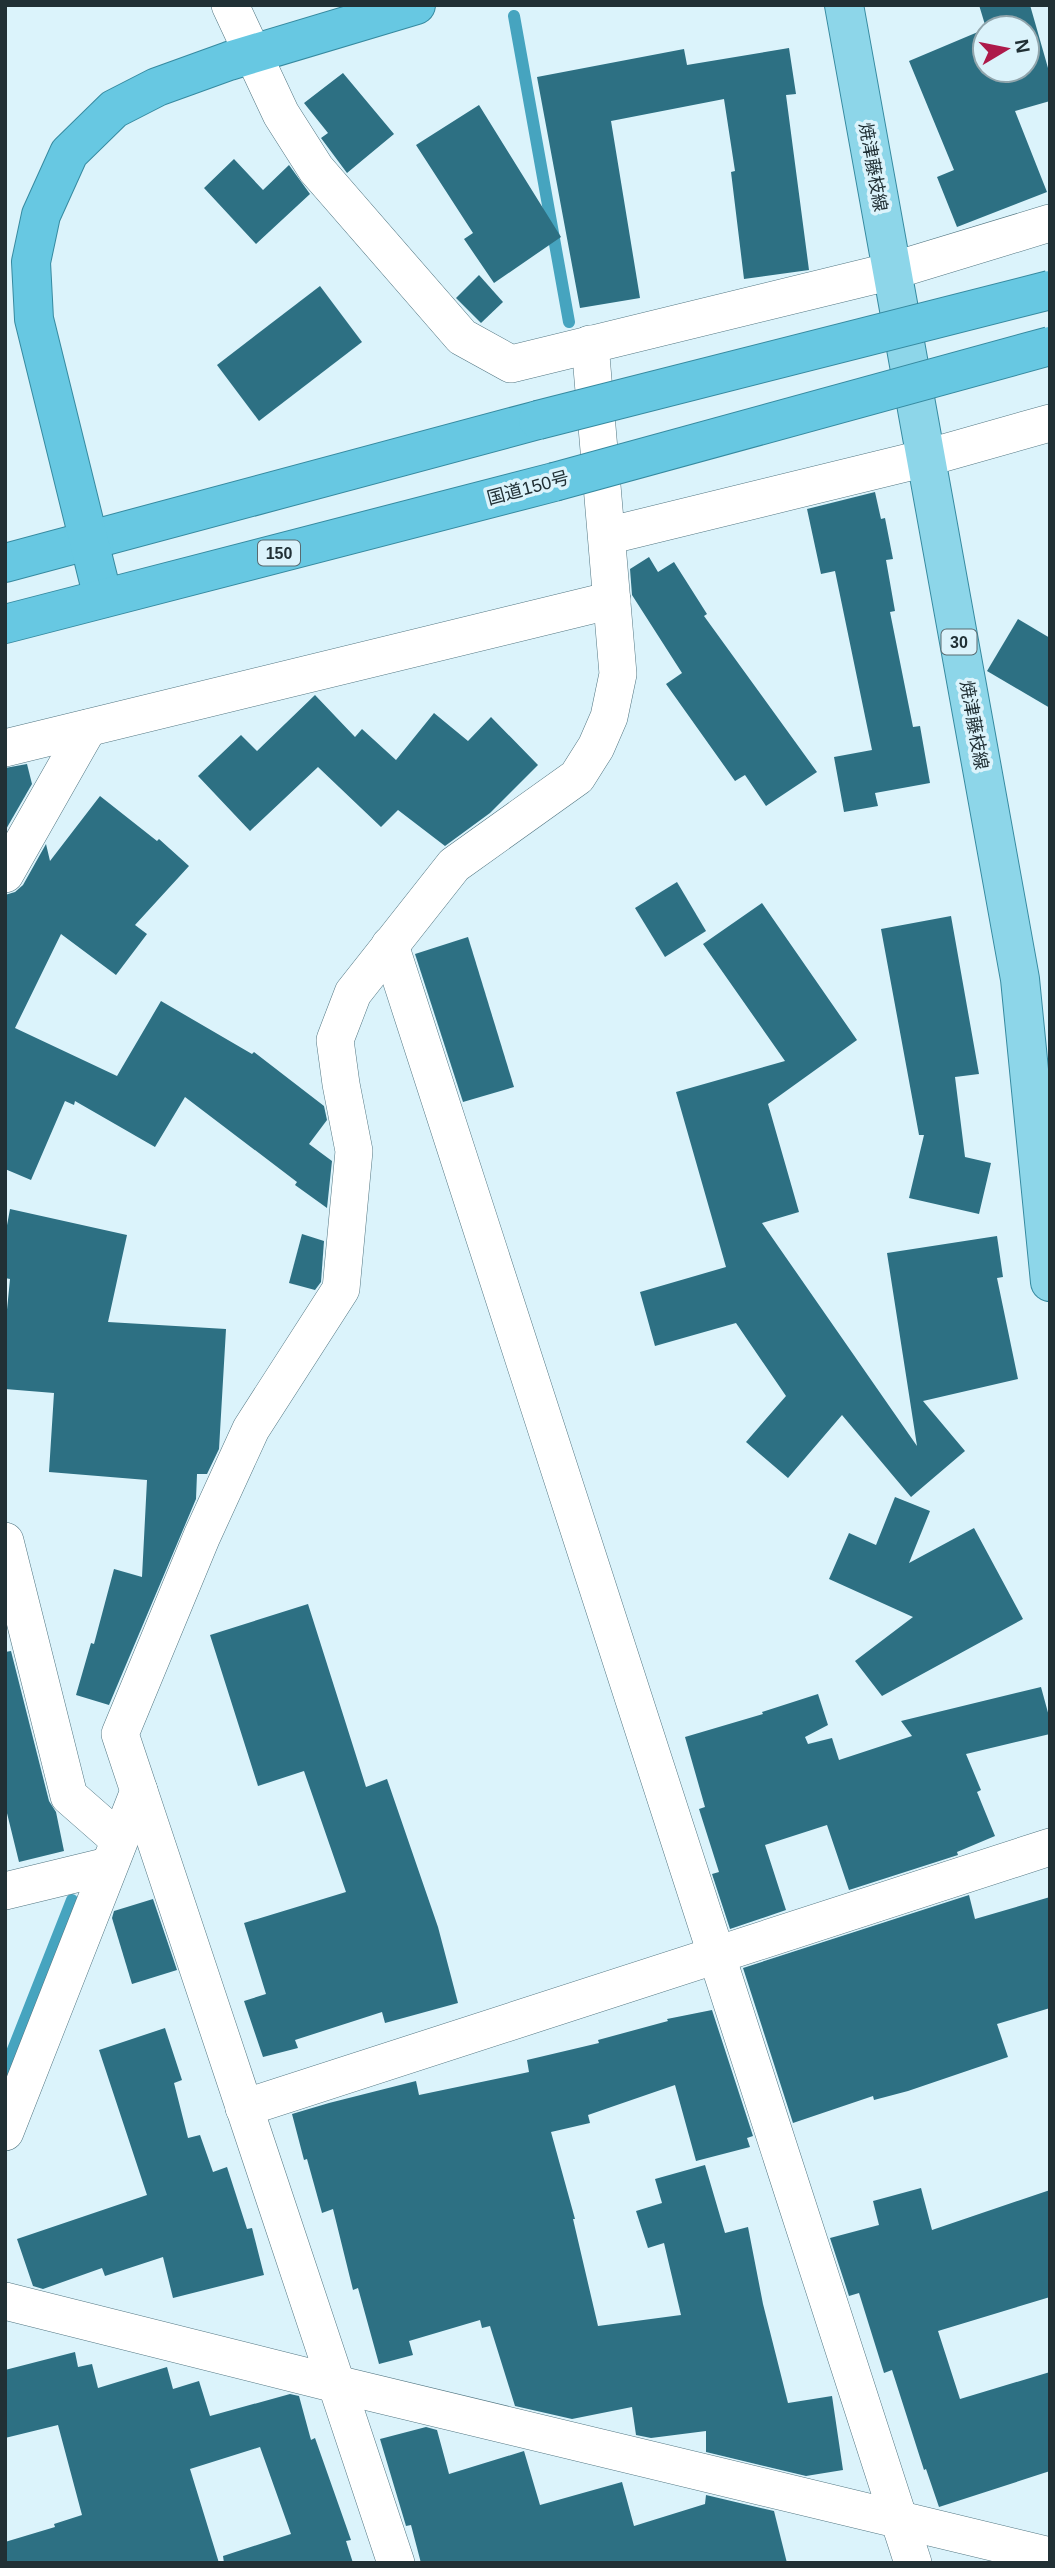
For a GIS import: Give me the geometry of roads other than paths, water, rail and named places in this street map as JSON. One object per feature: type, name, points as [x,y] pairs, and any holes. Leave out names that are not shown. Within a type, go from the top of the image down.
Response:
[{"type":"highway","points":[[103,598],[34,319],[31,262],[41,215],[69,153],[114,109],[156,87],[255,53],[416,5]]},
{"type":"highway","points":[[5,563],[538,420],[1050,290]]},
{"type":"highway","name":"国道150号","points":[[5,624],[554,482],[1050,346]]},
{"type":"main road","name":"焼津藤枝線","points":[[844,5],[1020,979],[1050,1282]]},
{"type":"street","points":[[230,5],[255,53],[281,114],[316,169],[462,337],[511,364],[892,271],[1050,223]]},
{"type":"street","points":[[396,2563],[120,1734],[202,1536],[251,1429],[341,1289],[354,1151],[335,1040],[353,993],[454,865],[577,777],[596,747],[609,717],[618,674],[590,344]]},
{"type":"street","points":[[607,536],[926,458],[1050,424]]},
{"type":"street","points":[[5,748],[612,600]]},
{"type":"street","points":[[5,874],[88,728]]},
{"type":"street","points":[[390,946],[913,2563]]},
{"type":"street","points":[[5,1541],[16,1635],[69,1796],[113,1853]]},
{"type":"street","points":[[5,2132],[139,1791]]},
{"type":"street","points":[[244,2108],[1050,1847]]},
{"type":"street","points":[[5,1891],[113,1853]]},
{"type":"street","points":[[5,2301],[336,2384],[1050,2556]]},
{"type":"waterway","points":[[514,16],[569,322]]},
{"type":"waterway","points":[[5,2070],[72,1900]]}]
